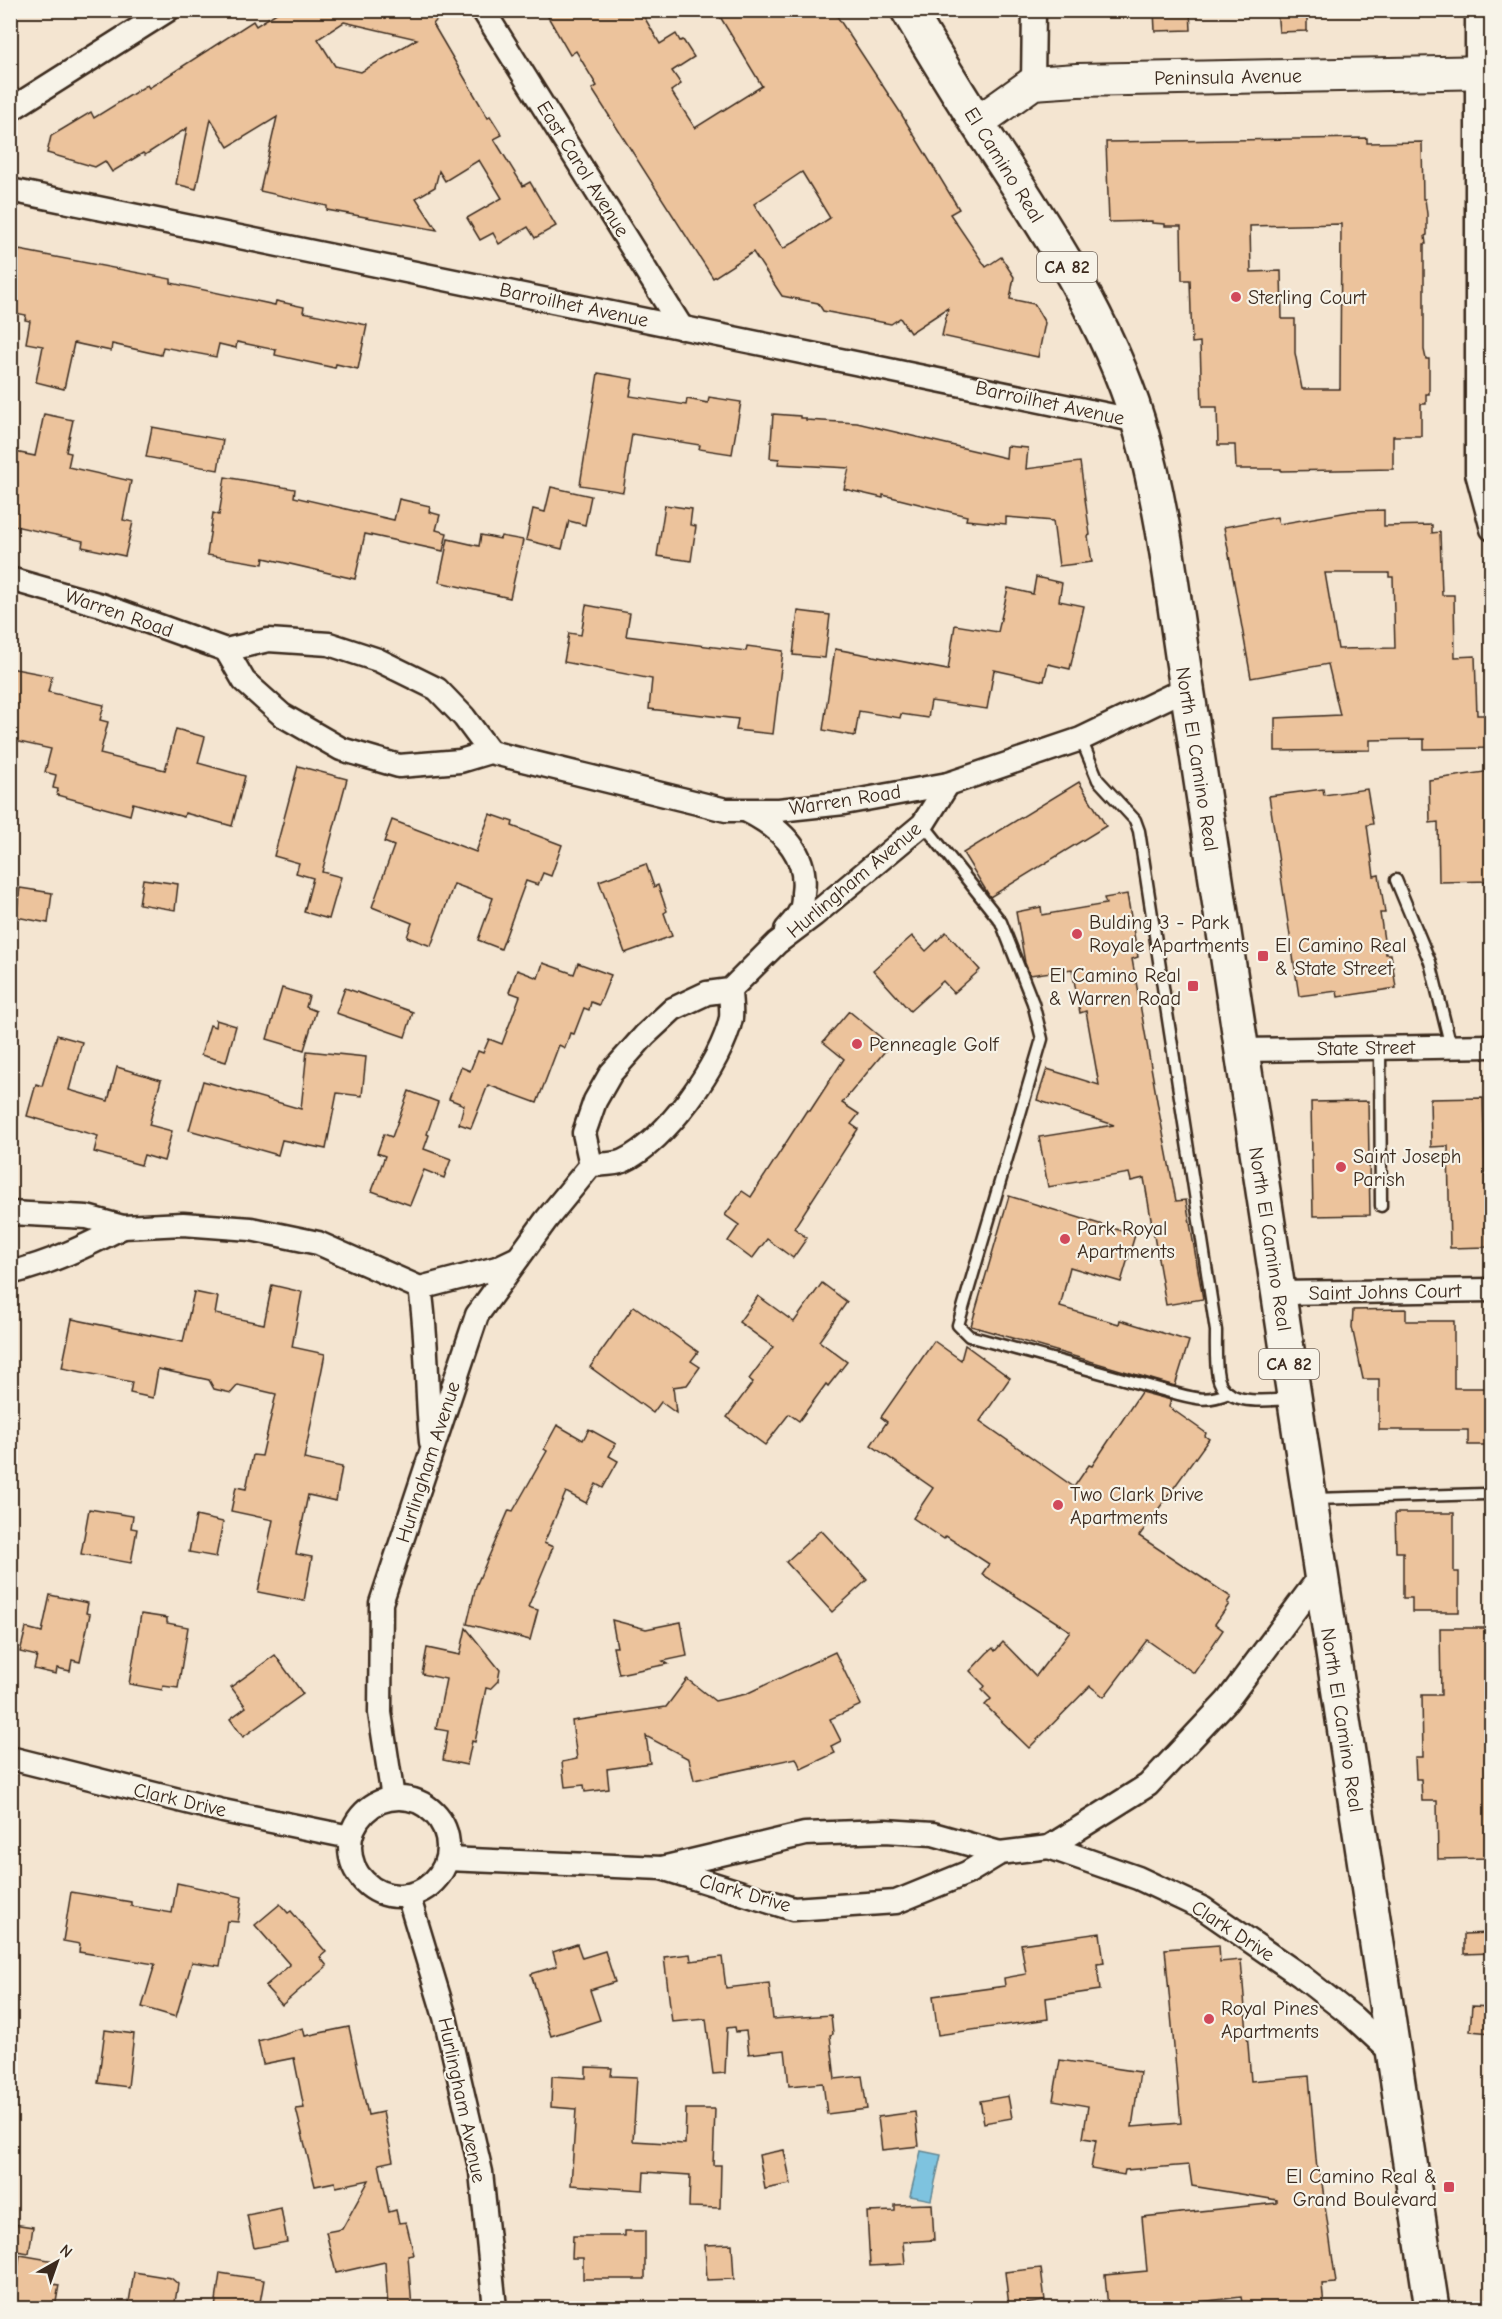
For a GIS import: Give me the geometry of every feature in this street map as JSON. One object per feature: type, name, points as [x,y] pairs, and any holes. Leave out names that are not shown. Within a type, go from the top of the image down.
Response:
[{"type":"main road","name":"El Camino Real","points":[[908,10],[1088,301],[1115,360],[1138,421]]},
{"type":"main road","name":"Peninsula Avenue","points":[[1033,83],[1485,72]]},
{"type":"main road","points":[[977,123],[1033,83]]},
{"type":"main road","name":"North El Camino Real","points":[[1138,421],[1163,536],[1187,688],[1432,2308]]},
{"type":"street","points":[[10,110],[168,10]]},
{"type":"street","name":"East Carol Avenue","points":[[483,10],[682,328]]},
{"type":"street","points":[[1033,83],[1034,10]]},
{"type":"street","points":[[1477,10],[1485,72],[1477,473],[1491,529]]},
{"type":"street","name":"Barroilhet Avenue","points":[[10,190],[1138,421]]},
{"type":"street","name":"Warren Road","points":[[10,579],[101,605],[226,650]]},
{"type":"street","points":[[268,640],[319,643],[329,644],[378,660],[437,689],[464,717],[490,752],[460,761],[399,766],[341,749],[282,715],[244,681],[226,650],[268,640]]},
{"type":"street","name":"Warren Road","points":[[490,752],[726,810],[779,810],[844,803],[948,784],[1081,739],[1187,688]]},
{"type":"street","name":"Hurlingham Avenue","points":[[730,990],[777,943],[923,824],[948,784]]},
{"type":"street","name":"Hurlingham Avenue","points":[[745,810],[770,823],[782,833],[800,861],[804,885],[801,910],[777,943]]},
{"type":"street","points":[[730,990],[731,1015],[727,1032],[705,1076],[679,1112],[639,1152],[620,1162],[591,1165],[584,1133],[595,1101],[611,1073],[645,1035],[673,1009],[707,993],[730,990]]},
{"type":"street","name":"State Street","points":[[1241,1050],[1491,1046]]},
{"type":"street","name":"Hurlingham Avenue","points":[[393,1798],[380,1713],[381,1603],[477,1315],[546,1220],[591,1165]]},
{"type":"street","points":[[10,1214],[87,1217],[123,1227],[194,1225],[251,1229],[318,1243],[420,1288],[496,1268],[519,1258]]},
{"type":"street","points":[[10,1273],[54,1260],[123,1227]]},
{"type":"street","points":[[420,1288],[426,1326],[425,1365],[432,1452]]},
{"type":"street","name":"Saint Johns Court","points":[[1278,1293],[1491,1290]]},
{"type":"street","name":"Clark Drive","points":[[447,1859],[662,1868],[793,1909],[896,1902],[967,1873],[999,1854],[1049,1847],[1148,1785],[1227,1701],[1321,1575]]},
{"type":"street","name":"Clark Drive","points":[[10,1758],[223,1811],[350,1837]]},
{"type":"street","points":[[393,1798],[409,1798],[423,1804],[436,1814],[444,1828],[448,1843],[447,1859],[441,1872],[421,1891],[408,1895],[392,1896],[377,1891],[363,1881],[354,1868],[350,1853],[350,1837],[355,1823],[365,1810],[378,1802],[393,1798]]},
{"type":"street","name":"Clark Drive","points":[[662,1868],[805,1834],[885,1831],[933,1834],[999,1854]]},
{"type":"street","name":"Clark Drive","points":[[1049,1847],[1138,1878],[1204,1909],[1301,1976],[1353,2017],[1393,2054]]},
{"type":"street","name":"Hurlingham Avenue","points":[[408,1895],[445,2018],[481,2172],[495,2308]]},
{"type":"lane","points":[[1081,739],[1098,780],[1135,820],[1139,831],[1216,1331],[1218,1379],[1229,1393],[1249,1401],[1294,1399]]},
{"type":"lane","points":[[923,824],[1001,922],[1033,1003],[1042,1039],[958,1325],[969,1336],[1170,1392],[1202,1400],[1213,1400],[1229,1393]]},
{"type":"lane","points":[[1396,880],[1430,962],[1451,1047]]},
{"type":"lane","points":[[1380,1048],[1381,1206]]},
{"type":"lane","points":[[1309,1499],[1485,1494]]},
{"type":"water","points":[[921,2151],[941,2155],[931,2200],[910,2196]]},
{"type":"building","points":[[281,10],[446,10],[433,24],[488,118],[490,116],[502,135],[494,139],[523,186],[530,182],[556,226],[535,238],[528,227],[499,244],[493,233],[480,240],[467,218],[502,198],[479,160],[445,181],[439,171],[435,187],[416,198],[437,230],[327,210],[327,206],[260,191],[277,117],[228,147],[211,119],[196,189],[176,184],[187,128],[145,155],[143,153],[112,172],[105,161],[95,167],[47,153],[51,136],[91,112],[94,118],[147,85],[149,88],[253,21],[256,26]],"holes":[[[344,22],[417,39],[361,72],[335,66],[318,39]]]},
{"type":"building","points":[[544,10],[640,10],[660,44],[676,34],[680,41],[683,40],[694,57],[672,71],[681,84],[671,91],[695,128],[762,86],[716,10],[833,10],[900,112],[959,209],[950,214],[986,267],[1001,257],[1014,277],[1010,299],[1034,304],[1045,323],[1038,357],[942,336],[948,308],[910,333],[900,318],[891,324],[823,311],[818,303],[782,296],[753,252],[713,278],[592,89],[597,86],[576,51],[570,55]],"holes":[[[802,172],[830,218],[783,249],[754,204]]]},
{"type":"building","points":[[1154,10],[1190,10],[1191,30],[1155,31]]},
{"type":"building","points":[[1277,10],[1307,10],[1307,31],[1279,32]]},
{"type":"building","name":"Sterling Court","points":[[1367,138],[1367,143],[1422,142],[1423,199],[1425,199],[1427,214],[1427,235],[1425,236],[1426,244],[1424,244],[1424,350],[1426,359],[1429,359],[1429,394],[1426,394],[1426,404],[1421,404],[1421,436],[1393,436],[1393,469],[1281,471],[1281,469],[1236,469],[1235,445],[1218,445],[1217,407],[1202,407],[1200,342],[1192,343],[1190,280],[1182,280],[1181,226],[1165,226],[1165,224],[1152,223],[1152,221],[1109,222],[1106,142]],"holes":[[[1341,224],[1340,389],[1302,389],[1295,353],[1295,319],[1282,319],[1281,271],[1251,272],[1250,226]]]},
{"type":"building","points":[[19,250],[171,279],[171,283],[275,305],[276,301],[304,307],[303,312],[367,325],[358,369],[336,364],[335,368],[275,355],[276,350],[237,342],[236,348],[219,344],[216,357],[163,347],[161,355],[112,344],[111,351],[74,343],[64,389],[36,382],[43,346],[26,343],[30,321],[25,320],[26,315],[10,312],[10,295]]},
{"type":"building","points":[[598,373],[633,379],[630,396],[686,405],[687,399],[708,403],[709,397],[741,402],[732,454],[699,449],[700,445],[632,434],[623,492],[580,485]]},
{"type":"building","points":[[44,414],[73,420],[66,452],[71,453],[68,467],[131,481],[123,520],[133,522],[125,556],[82,547],[83,541],[10,525],[10,451],[35,456]]},
{"type":"building","points":[[773,414],[800,416],[806,420],[857,423],[1006,458],[1007,446],[1028,448],[1026,469],[1080,462],[1092,562],[1059,566],[1053,521],[1006,517],[1006,524],[966,520],[967,516],[883,495],[883,498],[844,489],[849,468],[778,464],[779,459],[770,458]]},
{"type":"building","points":[[152,427],[223,440],[218,470],[146,457]]},
{"type":"building","points":[[225,477],[295,489],[294,497],[394,520],[399,499],[430,506],[429,512],[440,515],[436,530],[447,533],[443,551],[365,534],[355,579],[264,558],[263,564],[207,555],[213,513],[219,515]]},
{"type":"building","points":[[551,487],[591,496],[585,525],[569,521],[562,549],[526,540],[533,509],[545,512]]},
{"type":"building","points":[[665,505],[692,509],[690,525],[696,526],[691,561],[657,556]]},
{"type":"building","points":[[1384,510],[1384,526],[1432,525],[1432,533],[1440,532],[1442,595],[1454,595],[1455,657],[1475,656],[1477,715],[1491,715],[1491,748],[1424,749],[1424,739],[1370,740],[1370,750],[1275,751],[1275,718],[1340,715],[1328,664],[1251,678],[1224,527],[1277,517],[1279,524],[1354,511]],"holes":[[[1325,573],[1389,573],[1389,577],[1393,577],[1395,648],[1338,649]]]},
{"type":"building","points":[[481,535],[523,540],[510,598],[439,582],[448,539],[479,546]]},
{"type":"building","points":[[1036,577],[1062,583],[1059,601],[1084,606],[1070,669],[1048,664],[1044,681],[994,670],[987,709],[931,701],[928,718],[901,714],[900,718],[859,711],[855,736],[823,730],[835,649],[948,670],[955,625],[998,632],[1008,588],[1033,594]]},
{"type":"building","points":[[586,605],[630,613],[626,636],[746,651],[747,646],[783,651],[773,734],[736,730],[738,719],[649,709],[652,679],[564,662],[569,633],[581,635]]},
{"type":"building","points":[[798,611],[830,615],[825,658],[793,655]]},
{"type":"building","points":[[10,668],[52,676],[48,692],[104,705],[100,720],[108,722],[100,754],[165,770],[176,729],[205,737],[198,763],[245,776],[232,826],[185,813],[184,817],[133,803],[130,815],[57,795],[58,789],[53,788],[56,775],[45,772],[51,749],[10,740],[15,719],[10,718]]},
{"type":"building","points":[[298,766],[347,779],[322,872],[341,877],[329,919],[304,912],[313,878],[296,873],[299,863],[274,856]]},
{"type":"building","points":[[1491,771],[1491,881],[1439,882],[1438,822],[1430,823],[1429,780]]},
{"type":"building","points":[[1079,782],[1106,826],[990,897],[963,853]]},
{"type":"building","points":[[1323,789],[1324,795],[1367,789],[1373,824],[1367,825],[1374,876],[1379,875],[1385,913],[1380,913],[1386,954],[1391,954],[1396,988],[1338,997],[1337,991],[1299,996],[1269,796]]},
{"type":"building","points":[[490,814],[513,822],[512,826],[562,845],[551,876],[543,873],[538,885],[526,881],[501,949],[478,940],[493,898],[454,884],[431,946],[407,937],[412,923],[372,907],[394,846],[384,842],[392,820],[476,852]]},
{"type":"building","points":[[646,864],[654,887],[658,885],[672,936],[625,953],[599,881]]},
{"type":"building","points":[[143,879],[178,884],[175,910],[139,904]]},
{"type":"building","points":[[20,888],[52,893],[48,923],[16,917]]},
{"type":"building","points":[[1127,894],[1138,957],[1132,959],[1159,1112],[1176,1201],[1186,1200],[1203,1299],[1166,1305],[1144,1178],[1131,1181],[1129,1173],[1048,1187],[1039,1137],[1114,1125],[1037,1100],[1047,1069],[1099,1085],[1086,1011],[1080,1013],[1072,969],[1030,975],[1025,963],[1016,912],[1041,907],[1042,915],[1106,904],[1104,898]]},
{"type":"building","points":[[946,932],[980,970],[954,993],[943,981],[910,1011],[873,970],[912,936],[926,951]]},
{"type":"building","points":[[543,963],[574,974],[578,963],[611,975],[599,1005],[591,1002],[589,1010],[584,1008],[574,1034],[570,1033],[565,1048],[559,1045],[537,1103],[488,1085],[471,1128],[459,1124],[464,1105],[449,1099],[461,1067],[470,1071],[478,1051],[483,1053],[489,1039],[502,1044],[520,996],[509,992],[517,970],[538,978]]},
{"type":"building","points":[[282,988],[309,996],[306,1007],[316,1011],[304,1050],[267,1039]]},
{"type":"building","points":[[345,988],[413,1012],[405,1037],[336,1013]]},
{"type":"building","points":[[849,1011],[890,1045],[842,1103],[859,1114],[851,1124],[858,1129],[794,1228],[807,1238],[793,1258],[767,1239],[752,1259],[728,1241],[739,1225],[725,1215],[742,1191],[751,1197],[807,1110],[810,1111],[844,1059],[823,1042]]},
{"type":"building","points":[[216,1020],[236,1026],[226,1062],[201,1055],[210,1025],[215,1027]]},
{"type":"building","points":[[57,1035],[82,1042],[69,1090],[108,1101],[117,1067],[161,1080],[149,1125],[172,1131],[164,1161],[144,1155],[141,1165],[94,1152],[98,1136],[27,1116],[36,1084],[42,1086]]},
{"type":"building","points":[[307,1051],[366,1057],[362,1096],[337,1093],[326,1149],[282,1140],[278,1155],[189,1130],[203,1081],[301,1109]]},
{"type":"building","points":[[409,1091],[438,1102],[424,1149],[451,1159],[444,1178],[424,1170],[410,1205],[372,1191],[385,1156],[377,1153],[384,1134],[392,1137]]},
{"type":"building","points":[[1483,1098],[1487,1247],[1450,1248],[1448,1146],[1431,1147],[1430,1099]]},
{"type":"building","name":"Saint Joseph Parish","points":[[1368,1101],[1370,1215],[1313,1216],[1311,1102]]},
{"type":"building","points":[[1009,1196],[1135,1235],[1121,1282],[1070,1267],[1060,1307],[1119,1324],[1120,1320],[1189,1341],[1175,1386],[971,1326]]},
{"type":"building","points":[[822,1283],[847,1302],[819,1341],[847,1362],[828,1386],[826,1384],[799,1421],[789,1414],[765,1445],[727,1417],[753,1382],[749,1379],[773,1347],[739,1322],[758,1296],[794,1322]]},
{"type":"building","points":[[272,1285],[302,1292],[292,1347],[325,1354],[304,1459],[342,1467],[336,1501],[308,1495],[296,1554],[312,1557],[304,1601],[258,1592],[273,1520],[231,1511],[236,1487],[246,1489],[253,1455],[262,1456],[276,1394],[238,1385],[231,1393],[214,1389],[209,1380],[158,1369],[153,1398],[130,1393],[132,1382],[62,1368],[72,1319],[183,1342],[194,1292],[218,1297],[215,1314],[264,1324]]},
{"type":"building","points":[[634,1306],[698,1352],[691,1361],[700,1367],[687,1385],[673,1387],[676,1413],[661,1402],[653,1413],[590,1367]]},
{"type":"building","points":[[1406,1309],[1406,1321],[1454,1321],[1454,1388],[1491,1388],[1491,1445],[1468,1445],[1468,1430],[1379,1430],[1379,1379],[1363,1379],[1352,1327],[1353,1310]]},
{"type":"building","name":"Two Clark Drive Apartments","points":[[934,1341],[961,1360],[965,1345],[1010,1378],[980,1421],[1074,1487],[1089,1465],[1092,1466],[1141,1392],[1171,1400],[1169,1407],[1206,1433],[1205,1436],[1209,1439],[1139,1536],[1231,1597],[1227,1603],[1229,1604],[1215,1624],[1223,1630],[1194,1673],[1147,1640],[1104,1697],[1090,1686],[1029,1748],[985,1705],[991,1699],[982,1690],[985,1686],[970,1671],[987,1653],[993,1648],[995,1651],[1003,1642],[1036,1676],[1070,1631],[982,1574],[989,1564],[946,1536],[944,1539],[913,1518],[933,1488],[871,1445],[887,1422],[881,1417]]},
{"type":"building","points":[[557,1425],[583,1440],[589,1429],[616,1444],[609,1456],[618,1461],[603,1488],[596,1484],[586,1503],[566,1492],[544,1543],[553,1547],[528,1607],[538,1610],[530,1640],[467,1624],[476,1586],[509,1510],[513,1511],[547,1451],[544,1449]]},
{"type":"building","points":[[89,1509],[133,1516],[131,1528],[137,1529],[131,1563],[81,1554]]},
{"type":"building","points":[[1395,1513],[1454,1513],[1454,1572],[1459,1572],[1459,1612],[1412,1612],[1412,1598],[1403,1598],[1403,1552],[1396,1552]]},
{"type":"building","points":[[196,1516],[223,1522],[216,1557],[189,1552]]},
{"type":"building","points":[[821,1530],[867,1580],[832,1612],[786,1562]]},
{"type":"building","points":[[50,1595],[88,1603],[86,1613],[90,1614],[80,1662],[72,1660],[70,1671],[57,1668],[56,1674],[34,1669],[37,1656],[20,1652],[26,1628],[42,1632]]},
{"type":"building","points":[[141,1614],[167,1618],[167,1623],[188,1627],[178,1688],[163,1686],[162,1690],[129,1684]]},
{"type":"building","points":[[612,1620],[646,1629],[681,1622],[687,1656],[663,1661],[668,1664],[619,1674],[613,1647],[617,1647]]},
{"type":"building","points":[[466,1628],[500,1670],[498,1681],[490,1689],[486,1688],[475,1742],[472,1741],[467,1765],[443,1760],[448,1731],[436,1729],[446,1679],[422,1674],[427,1648],[460,1655]]},
{"type":"building","points":[[1440,1628],[1491,1628],[1491,1858],[1438,1859],[1437,1801],[1422,1801],[1421,1779],[1416,1779],[1415,1757],[1423,1757],[1422,1695],[1441,1695]]},
{"type":"building","points":[[835,1652],[861,1705],[830,1719],[841,1741],[831,1746],[835,1753],[801,1769],[796,1758],[694,1780],[689,1759],[646,1736],[650,1763],[607,1769],[609,1789],[585,1792],[584,1785],[565,1787],[562,1762],[577,1759],[572,1721],[666,1707],[687,1679],[715,1701],[746,1694]]},
{"type":"building","points":[[275,1655],[303,1694],[243,1737],[230,1719],[246,1707],[231,1687]]},
{"type":"building","points":[[177,1883],[242,1897],[238,1922],[227,1921],[220,1966],[192,1962],[176,2017],[142,2007],[155,1964],[79,1952],[80,1944],[63,1941],[71,1892],[131,1902],[131,1906],[172,1913]]},
{"type":"building","points":[[280,1904],[288,1913],[291,1911],[326,1952],[320,1957],[327,1966],[282,2005],[265,1986],[290,1965],[255,1925]]},
{"type":"building","points":[[1100,1933],[1104,1963],[1097,1964],[1100,1990],[1046,1998],[1048,2019],[938,2035],[933,1996],[1005,1986],[1004,1978],[1026,1974],[1021,1944]]},
{"type":"building","points":[[1491,1933],[1491,1953],[1464,1954],[1464,1934]]},
{"type":"building","points":[[577,1944],[582,1958],[605,1951],[615,1982],[590,1990],[600,2020],[551,2036],[531,1974],[557,1966],[553,1952]]},
{"type":"building","points":[[1219,1945],[1220,1962],[1241,1960],[1251,2081],[1309,2076],[1317,2170],[1320,2170],[1336,2283],[1322,2284],[1324,2308],[1243,2308],[1241,2297],[1183,2304],[1184,2308],[1108,2308],[1105,2275],[1147,2271],[1142,2217],[1277,2203],[1277,2200],[1192,2186],[1189,2165],[1125,2170],[1124,2175],[1091,2169],[1096,2140],[1083,2138],[1088,2106],[1053,2100],[1060,2060],[1140,2072],[1132,2127],[1181,2123],[1165,1949]]},
{"type":"building","points":[[690,1954],[691,1961],[722,1957],[726,1988],[769,1983],[773,2019],[831,2015],[833,2034],[830,2035],[835,2079],[862,2076],[867,2109],[827,2114],[823,2083],[789,2086],[785,2050],[749,2054],[746,2031],[736,2032],[735,2027],[727,2028],[725,2073],[713,2074],[706,2019],[672,2022],[664,1957]]},
{"type":"building","points":[[1472,2006],[1491,2007],[1491,2033],[1470,2031]]},
{"type":"building","points":[[349,2027],[368,2115],[383,2112],[393,2161],[379,2164],[389,2212],[396,2210],[399,2223],[406,2222],[414,2255],[408,2256],[412,2308],[388,2308],[385,2262],[336,2273],[326,2232],[342,2229],[369,2180],[336,2187],[335,2182],[315,2186],[296,2109],[304,2108],[294,2058],[263,2064],[258,2041],[303,2028],[305,2036]]},
{"type":"building","points":[[105,2030],[134,2034],[128,2087],[98,2083]]},
{"type":"building","points":[[586,2067],[612,2068],[611,2076],[637,2077],[633,2141],[685,2144],[686,2109],[715,2109],[713,2165],[721,2165],[720,2208],[689,2207],[690,2175],[644,2172],[643,2190],[571,2185],[576,2109],[551,2107],[552,2076],[586,2078]]},
{"type":"building","points":[[1008,2096],[1012,2118],[984,2123],[980,2101]]},
{"type":"building","points":[[915,2112],[919,2146],[882,2150],[878,2117]]},
{"type":"building","points":[[784,2150],[791,2184],[765,2189],[759,2155]]},
{"type":"building","points":[[932,2204],[934,2240],[903,2242],[905,2264],[870,2266],[867,2212],[895,2211],[895,2205]]},
{"type":"building","points":[[281,2208],[287,2242],[254,2248],[247,2215]]},
{"type":"building","points":[[13,2224],[33,2227],[29,2253],[10,2250]]},
{"type":"building","points":[[625,2231],[645,2231],[645,2279],[583,2279],[583,2258],[572,2258],[573,2236],[625,2236]]},
{"type":"building","points":[[732,2244],[734,2279],[707,2280],[705,2245]]},
{"type":"building","points":[[20,2255],[55,2261],[52,2284],[59,2285],[55,2308],[12,2308]]},
{"type":"building","points":[[1041,2268],[1045,2301],[1009,2306],[1005,2272]]},
{"type":"building","points":[[134,2272],[171,2278],[178,2284],[174,2308],[128,2308]]},
{"type":"building","points":[[220,2273],[264,2280],[259,2308],[215,2308]]},
{"type":"place","name":"Sterling Court","points":[[1236,297]]},
{"type":"place","name":"Bulding 3 - Park Royale Apartments","points":[[1077,934]]},
{"type":"place","name":"El Camino Real & State Street","points":[[1263,956]]},
{"type":"place","name":"El Camino Real & Warren Road","points":[[1193,986]]},
{"type":"place","name":"Penneagle Golf","points":[[857,1044]]},
{"type":"place","name":"Saint Joseph Parish","points":[[1341,1167]]},
{"type":"place","name":"Park Royal Apartments","points":[[1065,1239]]},
{"type":"place","name":"Two Clark Drive Apartments","points":[[1058,1505]]},
{"type":"place","name":"Royal Pines Apartments","points":[[1209,2019]]},
{"type":"place","name":"El Camino Real & Grand Boulevard","points":[[1449,2187]]}]
